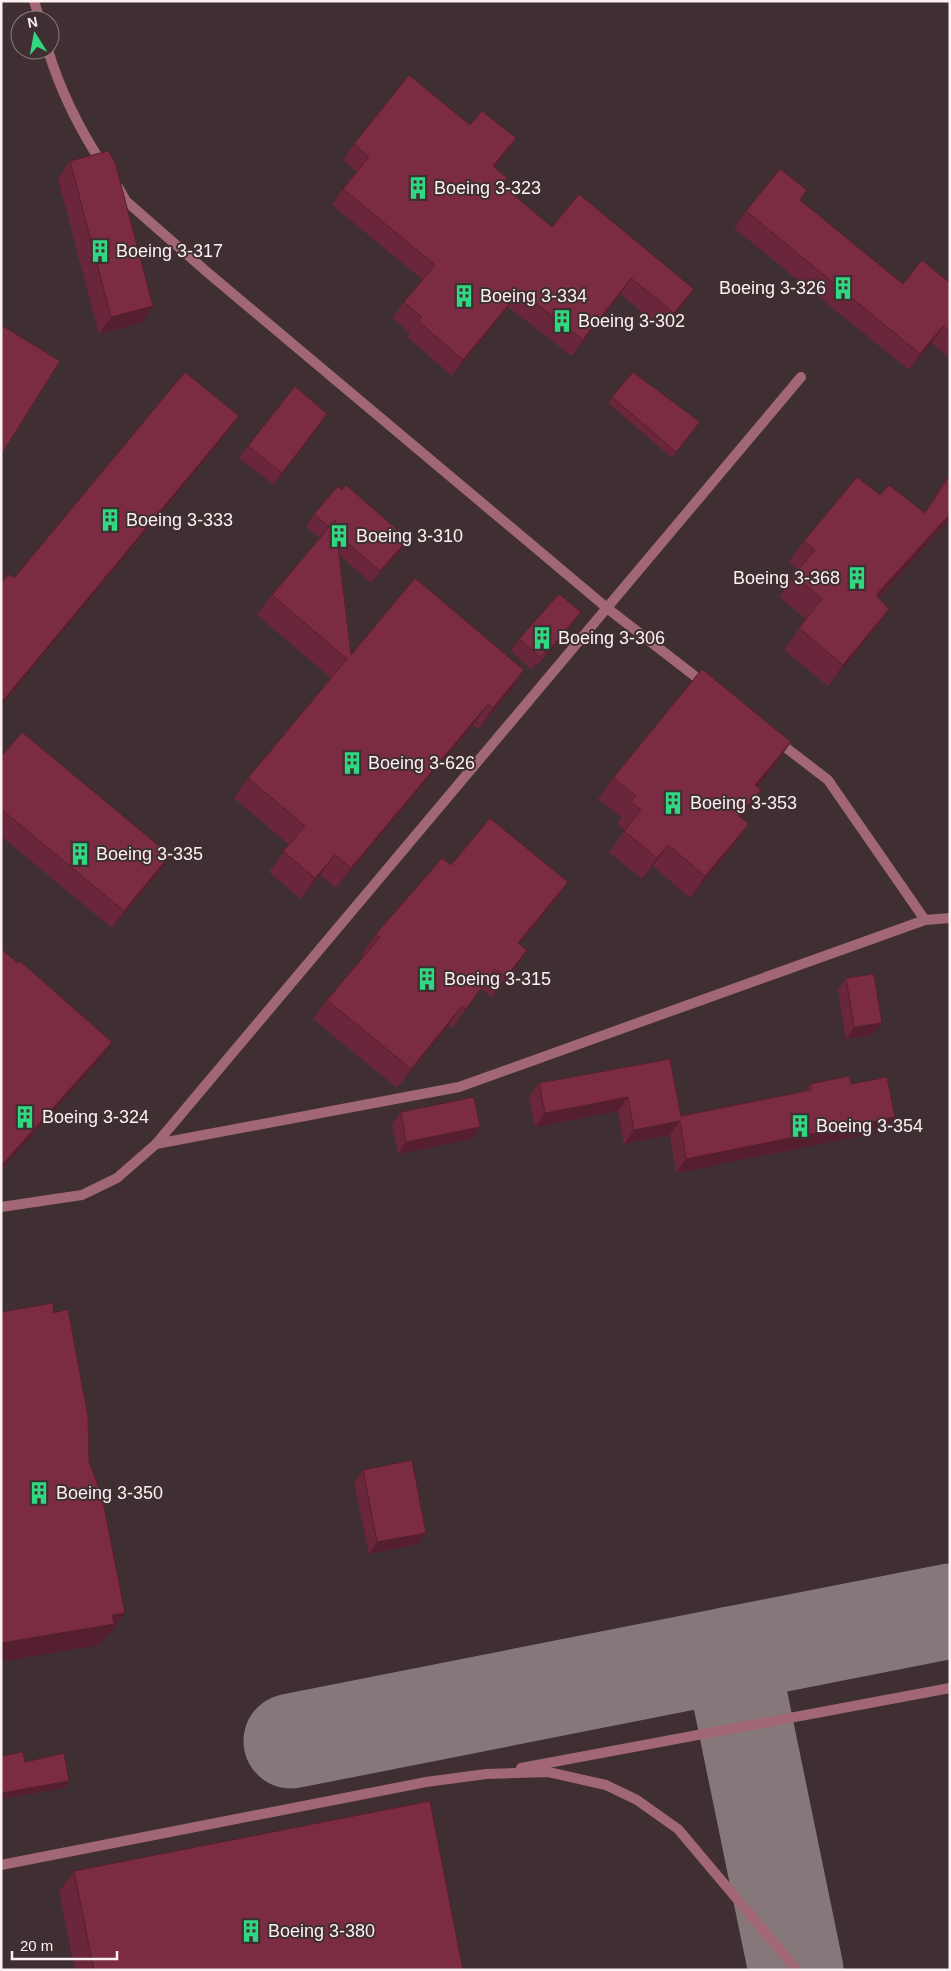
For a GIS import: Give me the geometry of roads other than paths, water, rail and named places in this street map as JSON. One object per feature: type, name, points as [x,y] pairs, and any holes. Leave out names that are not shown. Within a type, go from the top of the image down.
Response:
[{"type":"lane","points":[[51,60],[56,76],[92,148],[126,200],[222,285],[607,608],[710,688]]},
{"type":"lane","points":[[1,1207],[82,1195],[117,1178],[156,1144],[801,377]]},
{"type":"lane","points":[[765,731],[828,780],[925,920]]},
{"type":"lane","points":[[156,1144],[459,1087],[925,920],[950,918]]},
{"type":"lane","points":[[1,1865],[426,1782],[486,1774],[950,1688]]},
{"type":"lane","points":[[486,1774],[548,1772],[606,1785],[637,1800],[678,1829],[797,1970]]},
{"type":"place","name":"Boeing 3-323","points":[[418,188]]},
{"type":"place","name":"Boeing 3-317","points":[[100,251]]},
{"type":"place","name":"Boeing 3-326","points":[[843,288]]},
{"type":"place","name":"Boeing 3-334","points":[[464,296]]},
{"type":"place","name":"Boeing 3-302","points":[[562,321]]},
{"type":"place","name":"Boeing 3-333","points":[[110,520]]},
{"type":"place","name":"Boeing 3-310","points":[[339,536]]},
{"type":"place","name":"Boeing 3-368","points":[[857,578]]},
{"type":"place","name":"Boeing 3-306","points":[[542,638]]},
{"type":"place","name":"Boeing 3-626","points":[[352,763]]},
{"type":"place","name":"Boeing 3-353","points":[[673,803]]},
{"type":"place","name":"Boeing 3-335","points":[[80,854]]},
{"type":"place","name":"Boeing 3-315","points":[[427,979]]},
{"type":"place","name":"Boeing 3-324","points":[[25,1117]]},
{"type":"place","name":"Boeing 3-354","points":[[800,1126]]},
{"type":"place","name":"Boeing 3-350","points":[[39,1493]]},
{"type":"place","name":"Boeing 3-380","points":[[251,1931]]}]
